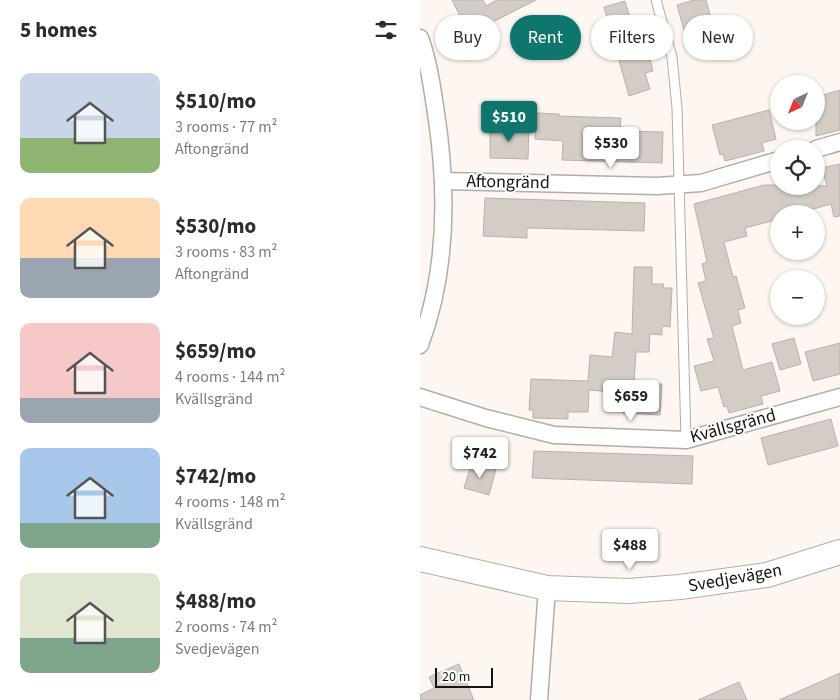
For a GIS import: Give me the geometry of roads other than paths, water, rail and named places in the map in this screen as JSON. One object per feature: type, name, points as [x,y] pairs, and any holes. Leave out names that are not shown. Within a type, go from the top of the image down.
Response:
[{"type":"street","points":[[420,38],[428,60],[443,159],[445,231],[435,293],[420,345]]},
{"type":"street","points":[[825,146],[840,142]]},
{"type":"street","name":"Aftongränd","points":[[444,181],[648,186],[701,183],[770,163]]},
{"type":"street","name":"Kvällsgränd","points":[[420,397],[486,418],[554,435],[686,440],[840,397]]},
{"type":"street","name":"Svedjevägen","points":[[420,559],[547,588],[628,591],[680,587],[767,575],[840,552]]},
{"type":"street","points":[[539,700],[547,588]]},
{"type":"lane","points":[[656,0],[672,57],[677,108],[686,440]]}]
